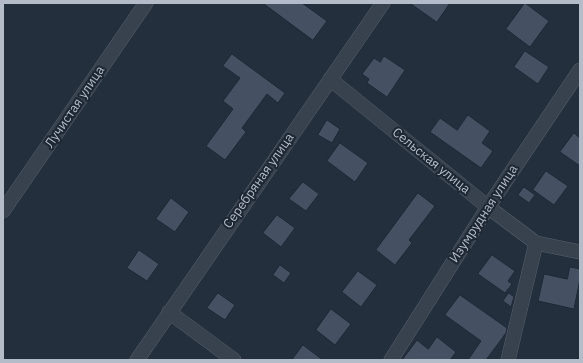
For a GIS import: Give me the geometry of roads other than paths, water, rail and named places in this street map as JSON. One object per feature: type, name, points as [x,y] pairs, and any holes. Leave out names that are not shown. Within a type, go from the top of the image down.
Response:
[{"type":"street","name":"Лучистая улица","points":[[3,211],[146,3]]},
{"type":"street","name":"Серебряная улица","points":[[137,360],[383,3]]},
{"type":"street","name":"Изумрудная улица","points":[[391,360],[488,207],[580,70]]},
{"type":"street","name":"Сельская улица","points":[[330,79],[488,207],[536,243],[580,252]]},
{"type":"street","points":[[508,360],[536,243]]},
{"type":"street","points":[[170,312],[234,360]]}]
